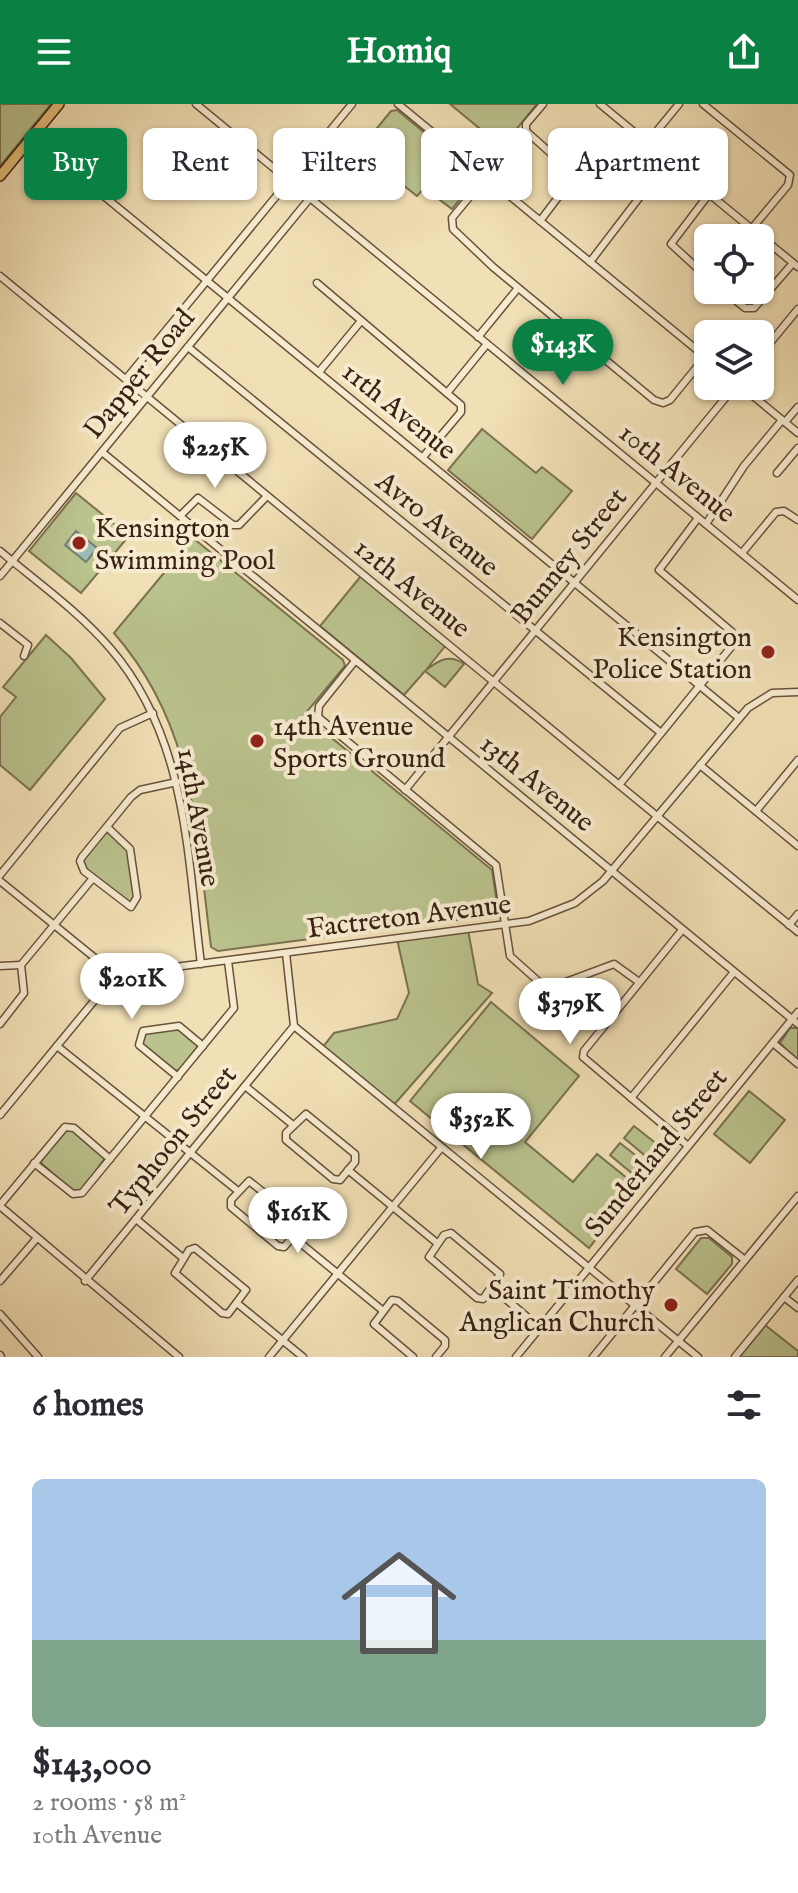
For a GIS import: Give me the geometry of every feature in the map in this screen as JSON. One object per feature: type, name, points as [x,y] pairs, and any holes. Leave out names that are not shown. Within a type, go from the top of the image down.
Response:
[{"type":"main road","points":[[39,128],[59,104]]},
{"type":"main road","points":[[0,176],[24,147]]},
{"type":"street","name":"10th Avenue","points":[[196,104],[273,167]]},
{"type":"street","points":[[333,128],[352,104]]},
{"type":"street","points":[[398,104],[427,128]]},
{"type":"street","points":[[540,221],[575,177],[573,170],[526,131],[526,124],[543,104]]},
{"type":"street","points":[[600,104],[629,128]]},
{"type":"street","points":[[659,128],[679,104]]},
{"type":"street","points":[[703,104],[789,172],[788,185],[755,224]]},
{"type":"street","name":"11th Avenue","points":[[109,200],[739,718]]},
{"type":"street","points":[[126,379],[274,200]]},
{"type":"street","name":"Dapper Road","points":[[0,576],[308,200]]},
{"type":"street","name":"10th Avenue","points":[[312,200],[798,600]]},
{"type":"street","points":[[467,200],[453,216],[451,225],[518,288],[658,402],[670,400],[694,373]]},
{"type":"street","points":[[514,200],[694,347]]},
{"type":"street","points":[[590,262],[637,200]]},
{"type":"street","points":[[694,265],[671,244],[704,200]]},
{"type":"street","points":[[717,200],[747,224]]},
{"type":"street","points":[[774,246],[796,265],[774,288]]},
{"type":"street","name":"12th Avenue","points":[[0,276],[798,932]]},
{"type":"street","points":[[317,283],[460,404],[462,410],[423,457]]},
{"type":"street","points":[[478,337],[518,288]]},
{"type":"street","points":[[774,338],[798,309]]},
{"type":"street","points":[[319,372],[361,321]]},
{"type":"street","points":[[447,393],[487,344]]},
{"type":"street","name":"Avro Avenue","points":[[188,347],[661,733]]},
{"type":"street","name":"Bunney Street","points":[[405,790],[726,400]]},
{"type":"street","points":[[756,400],[798,433]]},
{"type":"street","points":[[706,524],[744,466],[798,407]]},
{"type":"street","points":[[777,473],[798,448]]},
{"type":"street","name":"13th Avenue","points":[[102,452],[795,1022]]},
{"type":"street","points":[[180,516],[195,499],[200,498],[233,525],[239,525],[267,496]]},
{"type":"street","points":[[742,553],[776,512],[784,511],[798,520]]},
{"type":"street","points":[[619,785],[736,637],[663,575],[659,567],[698,518]]},
{"type":"street","name":"14th Avenue","points":[[0,551],[103,641],[134,680],[153,713],[177,782],[201,964]]},
{"type":"street","points":[[0,623],[28,645],[24,656]]},
{"type":"street","points":[[355,661],[319,706],[318,717],[496,865],[511,960],[544,988],[552,989],[614,964],[639,982]]},
{"type":"street","name":"Factreton Avenue","points":[[114,972],[124,974],[505,925],[555,913],[584,896],[612,871],[739,718],[763,696],[782,691],[798,692]]},
{"type":"street","points":[[0,875],[120,728],[153,713]]},
{"type":"street","points":[[756,811],[797,762]]},
{"type":"street","points":[[700,765],[798,846]]},
{"type":"street","points":[[107,827],[130,849],[136,901],[126,906],[93,878],[80,861],[107,827],[140,790],[177,782]]},
{"type":"street","points":[[0,1024],[24,993],[21,965],[93,878]]},
{"type":"street","points":[[0,881],[114,972],[108,984],[0,1115]]},
{"type":"street","points":[[789,925],[798,914]]},
{"type":"street","points":[[682,930],[584,1051],[583,1057],[688,1146]]},
{"type":"street","points":[[286,953],[294,1026],[698,1357]]},
{"type":"street","points":[[34,1163],[78,1195],[235,1006],[228,961]]},
{"type":"street","points":[[0,966],[21,965]]},
{"type":"street","points":[[631,1098],[734,972]]},
{"type":"street","name":"Sunderland Street","points":[[516,1357],[773,1043],[795,1022],[798,1012]]},
{"type":"street","points":[[178,1077],[139,1045],[143,1031],[179,1026],[203,1046]]},
{"type":"street","name":"Typhoon Street","points":[[85,1281],[294,1026]]},
{"type":"street","points":[[773,1043],[798,1064]]},
{"type":"street","points":[[57,1046],[238,1191]]},
{"type":"street","points":[[245,1086],[293,1125]]},
{"type":"street","points":[[301,1115],[307,1115],[356,1156],[337,1181],[286,1140],[285,1134],[293,1125],[301,1115]]},
{"type":"street","points":[[110,1159],[68,1126],[0,1206],[52,1247],[85,1281],[179,1357]]},
{"type":"street","points":[[269,1357],[441,1148]]},
{"type":"street","points":[[348,1170],[437,1243]]},
{"type":"street","points":[[246,1182],[252,1182],[299,1220],[301,1228],[293,1237],[285,1246],[279,1247],[232,1209],[230,1201],[246,1182]]},
{"type":"street","points":[[665,1357],[798,1196]]},
{"type":"street","points":[[136,1219],[183,1258]]},
{"type":"street","points":[[593,1357],[702,1229],[745,1260]]},
{"type":"street","points":[[445,1234],[453,1234],[500,1273],[500,1279],[493,1288],[485,1298],[477,1298],[430,1259],[430,1253],[445,1234]]},
{"type":"street","points":[[293,1237],[382,1310]]},
{"type":"street","points":[[0,1281],[37,1238]]},
{"type":"street","points":[[191,1249],[197,1249],[244,1287],[246,1294],[238,1304],[230,1313],[224,1314],[177,1276],[175,1268],[191,1249]]},
{"type":"street","points":[[735,1357],[798,1280]]},
{"type":"street","points":[[493,1288],[540,1328]]},
{"type":"street","points":[[784,1297],[798,1308]]},
{"type":"street","points":[[413,1357],[375,1326],[375,1320],[390,1301],[396,1300],[443,1339],[445,1346],[438,1357]]},
{"type":"street","points":[[238,1304],[303,1357]]},
{"type":"street","points":[[0,1314],[38,1357]]},
{"type":"street","points":[[166,1357],[171,1350]]},
{"type":"green space","points":[[0,104],[51,104],[31,128],[24,128],[24,137],[0,166]]},
{"type":"green space","points":[[450,104],[537,104],[517,128],[479,128]]},
{"type":"green space","points":[[397,110],[421,130],[421,191],[417,196],[405,186],[405,128],[377,128],[391,111]]},
{"type":"green space","points":[[440,200],[459,200],[452,209]]},
{"type":"green space","points":[[482,429],[536,473],[542,467],[572,491],[532,539],[448,470]]},
{"type":"green space","name":"Kensington Swimming Pool","points":[[76,493],[129,536],[81,593],[29,551]]},
{"type":"green space","name":"14th Avenue Sports Ground","points":[[193,538],[343,660],[345,666],[304,715],[492,870],[498,910],[495,915],[218,951],[211,947],[195,821],[176,742],[141,668],[114,633]]},
{"type":"green space","points":[[361,576],[446,645],[426,670],[439,661],[449,659],[464,664],[445,687],[425,671],[404,695],[320,626]]},
{"type":"green space","points":[[46,635],[71,658],[105,699],[30,790],[0,765],[0,717],[16,697],[3,687]]},
{"type":"green space","points":[[109,832],[127,846],[135,898],[130,903],[86,869],[82,862],[103,834]]},
{"type":"green space","points":[[468,930],[478,984],[492,993],[392,1107],[321,1049],[334,1033],[397,1019],[409,993],[397,939]]},
{"type":"green space","points":[[491,1002],[579,1076],[525,1142],[573,1182],[597,1154],[638,1187],[589,1248],[410,1101]]},
{"type":"green space","points":[[176,1027],[198,1046],[181,1069],[175,1071],[142,1045],[145,1032]]},
{"type":"green space","points":[[790,1028],[798,1028],[798,1062],[780,1043]]},
{"type":"green space","points":[[749,1091],[785,1120],[750,1163],[714,1134]]},
{"type":"green space","points":[[634,1126],[658,1145],[648,1158],[624,1138]]},
{"type":"green space","points":[[65,1129],[72,1129],[105,1158],[81,1191],[75,1193],[40,1162]]},
{"type":"green space","points":[[620,1143],[644,1162],[634,1175],[610,1155]]},
{"type":"green space","points":[[701,1238],[709,1238],[732,1257],[732,1264],[707,1294],[676,1269]]},
{"type":"green space","points":[[765,1325],[798,1351],[798,1357],[739,1357]]},
{"type":"water","points":[[76,531],[97,548],[86,562],[65,545]]},
{"type":"place","name":"Kensington Swimming Pool","points":[[79,543]]},
{"type":"place","name":"Kensington Police Station","points":[[768,652]]},
{"type":"place","name":"14th Avenue Sports Ground","points":[[257,741]]},
{"type":"place","name":"Saint Timothy Anglican Church","points":[[671,1305]]}]
